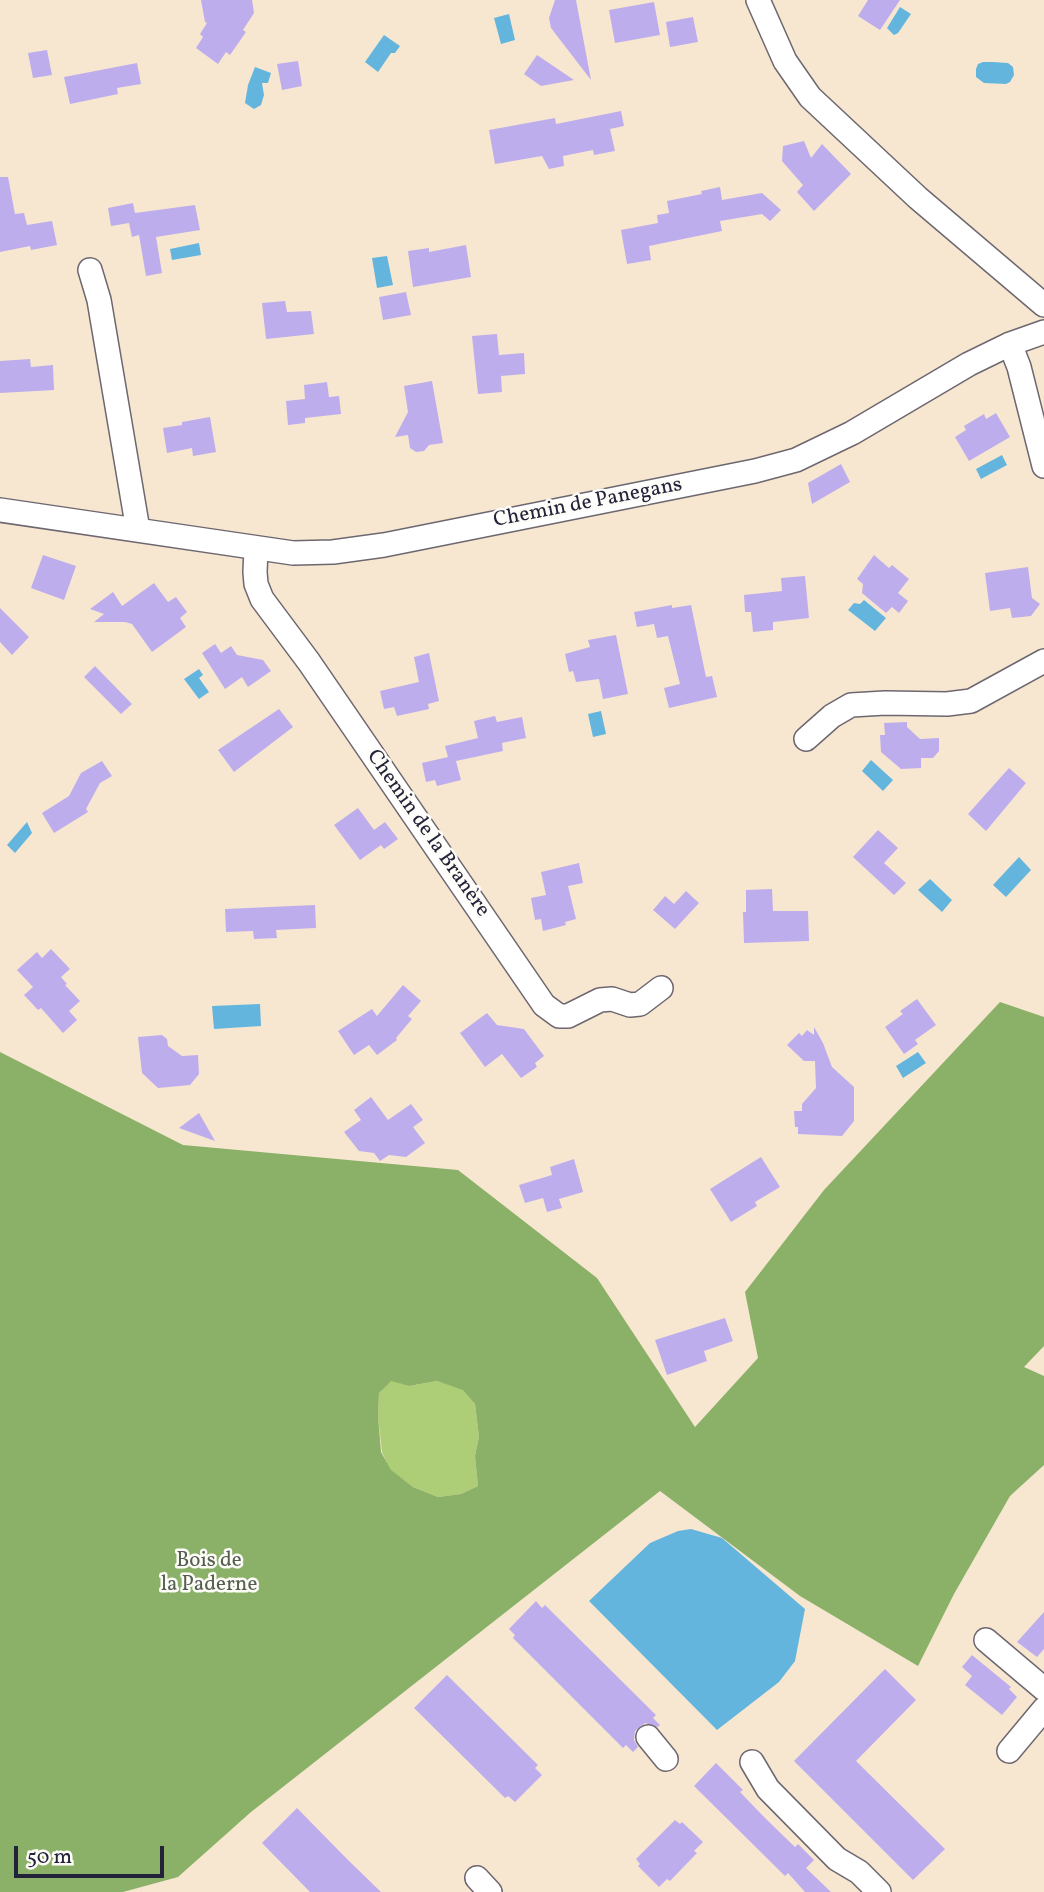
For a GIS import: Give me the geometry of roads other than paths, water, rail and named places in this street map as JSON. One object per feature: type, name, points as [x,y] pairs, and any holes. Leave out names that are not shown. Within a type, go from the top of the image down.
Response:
[{"type":"street","points":[[758,0],[785,61],[810,97],[918,198],[1044,305]]},
{"type":"street","points":[[90,270],[99,300],[138,530]]},
{"type":"street","name":"Chemin de Panegans","points":[[0,510],[256,548],[309,552],[384,545],[778,466],[810,455],[831,444],[969,364],[1010,344],[1044,332]]},
{"type":"street","points":[[1010,344],[1044,466]]},
{"type":"street","name":"Chemin de la Branère","points":[[256,548],[255,572],[262,599],[544,1005],[559,1016],[568,1016],[600,1000],[612,999],[630,1005],[639,1004],[661,988]]},
{"type":"street","points":[[806,739],[832,716],[851,705],[947,704],[971,701],[1044,662]]},
{"type":"street","points":[[986,1640],[1044,1689]]},
{"type":"street","points":[[1009,1751],[1044,1709]]},
{"type":"street","points":[[648,1737],[666,1759]]},
{"type":"street","points":[[752,1762],[768,1788],[836,1859],[859,1872],[879,1892]]},
{"type":"water","points":[[900,7],[911,14],[894,35],[887,28]]},
{"type":"water","points":[[509,14],[515,40],[501,44],[494,18]]},
{"type":"water","points":[[384,35],[400,46],[395,53],[391,53],[378,72],[365,62]]},
{"type":"water","points":[[1008,63],[1013,67],[1014,75],[1006,84],[984,83],[976,77],[978,64]]},
{"type":"water","points":[[255,67],[271,73],[268,83],[262,83],[264,95],[261,105],[254,109],[245,103]]},
{"type":"water","points":[[199,243],[201,255],[172,260],[170,249]]},
{"type":"water","points":[[387,256],[393,285],[377,288],[372,258]]},
{"type":"water","points":[[1002,455],[1007,465],[981,479],[976,469]]},
{"type":"water","points":[[864,600],[886,618],[875,631],[848,610],[854,603],[860,604]]},
{"type":"water","points":[[199,669],[203,675],[199,678],[209,692],[199,699],[184,679]]},
{"type":"water","points":[[601,711],[606,734],[593,737],[588,714]]},
{"type":"water","points":[[871,760],[893,780],[883,791],[862,771]]},
{"type":"water","points":[[27,822],[32,833],[15,853],[7,845]]},
{"type":"water","points":[[1019,857],[1031,870],[1006,897],[993,885]]},
{"type":"water","points":[[930,879],[952,900],[942,912],[918,890]]},
{"type":"water","points":[[260,1004],[261,1026],[214,1029],[212,1006]]},
{"type":"water","points":[[918,1052],[926,1063],[903,1078],[896,1066]]},
{"type":"water","points":[[691,1529],[722,1538],[805,1609],[795,1661],[779,1682],[717,1730],[589,1601],[650,1543],[678,1531]]},
{"type":"park label","name":"Bois de la Paderne","points":[[209,1574]]}]
